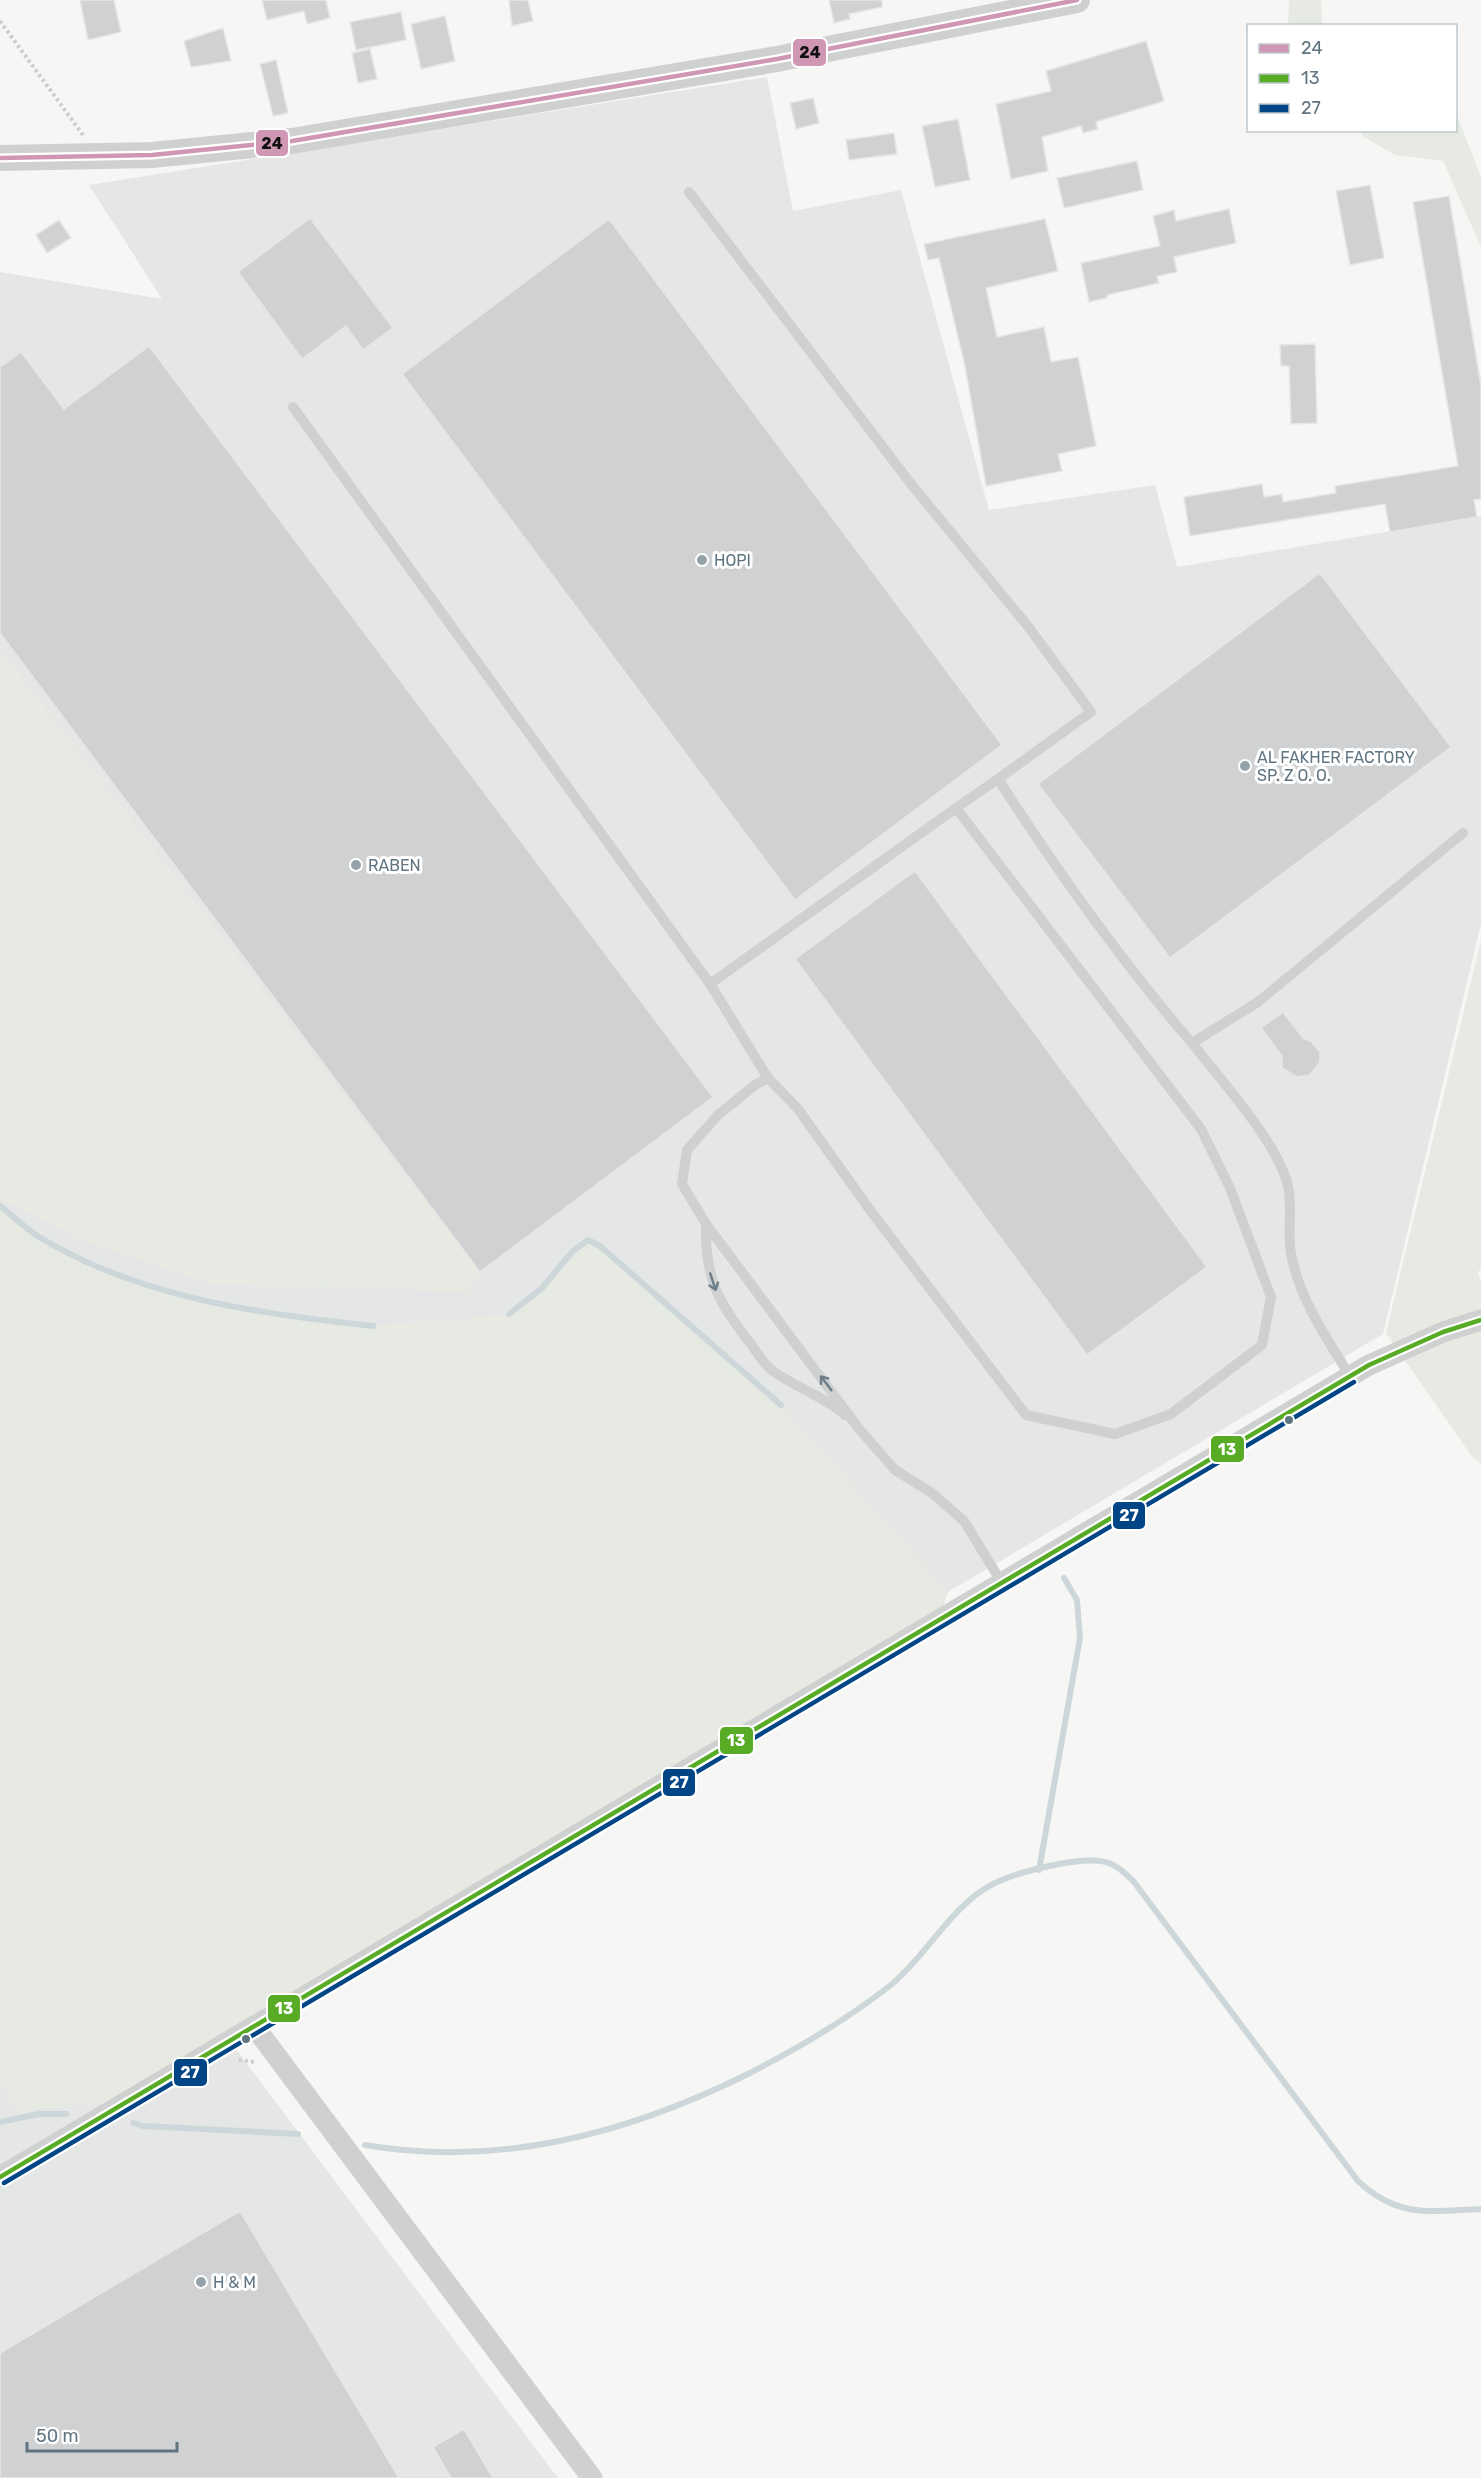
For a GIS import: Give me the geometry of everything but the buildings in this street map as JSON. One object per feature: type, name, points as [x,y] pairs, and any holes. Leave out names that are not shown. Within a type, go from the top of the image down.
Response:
[{"type":"street","points":[[0,158],[89,158],[225,150],[292,141],[777,59],[1077,0]]},
{"type":"street","points":[[0,2177],[1350,1376],[1443,1332],[1481,1320]]},
{"type":"street","points":[[254,2026],[592,2478]]},
{"type":"lane","points":[[690,192],[912,484],[1027,625],[1091,712],[710,984]]},
{"type":"lane","points":[[293,407],[710,984],[768,1078],[798,1109],[870,1210],[1026,1415],[1115,1434],[1171,1414],[1262,1345],[1271,1297],[1230,1188],[1201,1129],[956,808]]},
{"type":"lane","points":[[998,779],[1049,858],[1110,943],[1247,1113],[1277,1158],[1288,1186],[1291,1253],[1300,1287],[1321,1329],[1350,1376]]},
{"type":"lane","points":[[1192,1043],[1258,1002],[1463,832]]},
{"type":"lane","points":[[768,1078],[755,1085],[718,1115],[687,1150],[682,1184],[706,1224],[860,1430],[895,1470],[932,1493],[964,1521],[1002,1583]]},
{"type":"lane","points":[[706,1224],[706,1251],[711,1283],[726,1311],[772,1371],[839,1410],[860,1430]]},
{"type":"path","points":[[0,21],[84,135],[89,158]]},
{"type":"shaded area","points":[[1289,0],[1321,0],[1322,24],[1288,24]]},
{"type":"shaded area","points":[[767,77],[793,211],[901,190],[989,510],[1155,485],[1177,567],[1481,516],[1481,924],[1383,1334],[218,2025],[558,2478],[0,2478],[0,272],[162,299],[89,185]]},
{"type":"shaded area","points":[[1457,116],[1481,177],[1481,247],[1443,161],[1395,155],[1362,136],[1363,132],[1457,132]]},
{"type":"shaded area","points":[[0,650],[480,1272],[469,1292],[209,1284],[78,1238],[0,1198]]},
{"type":"shaded area","points":[[1481,940],[1481,1269],[1478,1272],[1481,1283],[1481,1463],[1473,1458],[1386,1333]]},
{"type":"shaded area","points":[[0,1206],[39,1236],[124,1279],[208,1302],[302,1319],[373,1326],[509,1314],[541,1289],[573,1251],[588,1240],[600,1246],[781,1405],[948,1592],[939,1620],[128,2101],[20,2111],[0,2085]]},
{"type":"waterway","points":[[0,1206],[39,1237],[78,1258],[159,1289],[244,1309],[373,1326]]},
{"type":"waterway","points":[[509,1314],[541,1289],[573,1251],[588,1240],[600,1246],[781,1405]]},
{"type":"waterway","points":[[1039,1870],[1080,1638],[1077,1600],[1064,1578]]},
{"type":"waterway","points":[[365,2145],[415,2151],[464,2152],[513,2149],[561,2141],[655,2114],[746,2075],[803,2044],[857,2010],[892,1984],[967,1903],[995,1883],[1052,1865],[1098,1861],[1117,1867],[1134,1882],[1358,2181],[1387,2202],[1401,2207],[1430,2211],[1481,2209]]},
{"type":"waterway","points":[[0,2122],[39,2114],[66,2114]]},
{"type":"waterway","points":[[133,2123],[143,2126],[298,2134]]},
{"type":"transit line","name":"24","points":[[0,158],[152,155],[292,141],[777,59],[1077,0]]},
{"type":"transit line","name":"13","points":[[0,2177],[1369,1365],[1443,1332],[1481,1320]]},
{"type":"transit line","name":"27","points":[[4,2183],[1354,1382]]},
{"type":"place","name":"HOPI","points":[[702,560]]},
{"type":"place","name":"AL FAKHER FACTORY SP. Z O. O.","points":[[1245,766]]},
{"type":"place","name":"RABEN","points":[[356,865]]},
{"type":"place","name":"H & M","points":[[201,2282]]}]
